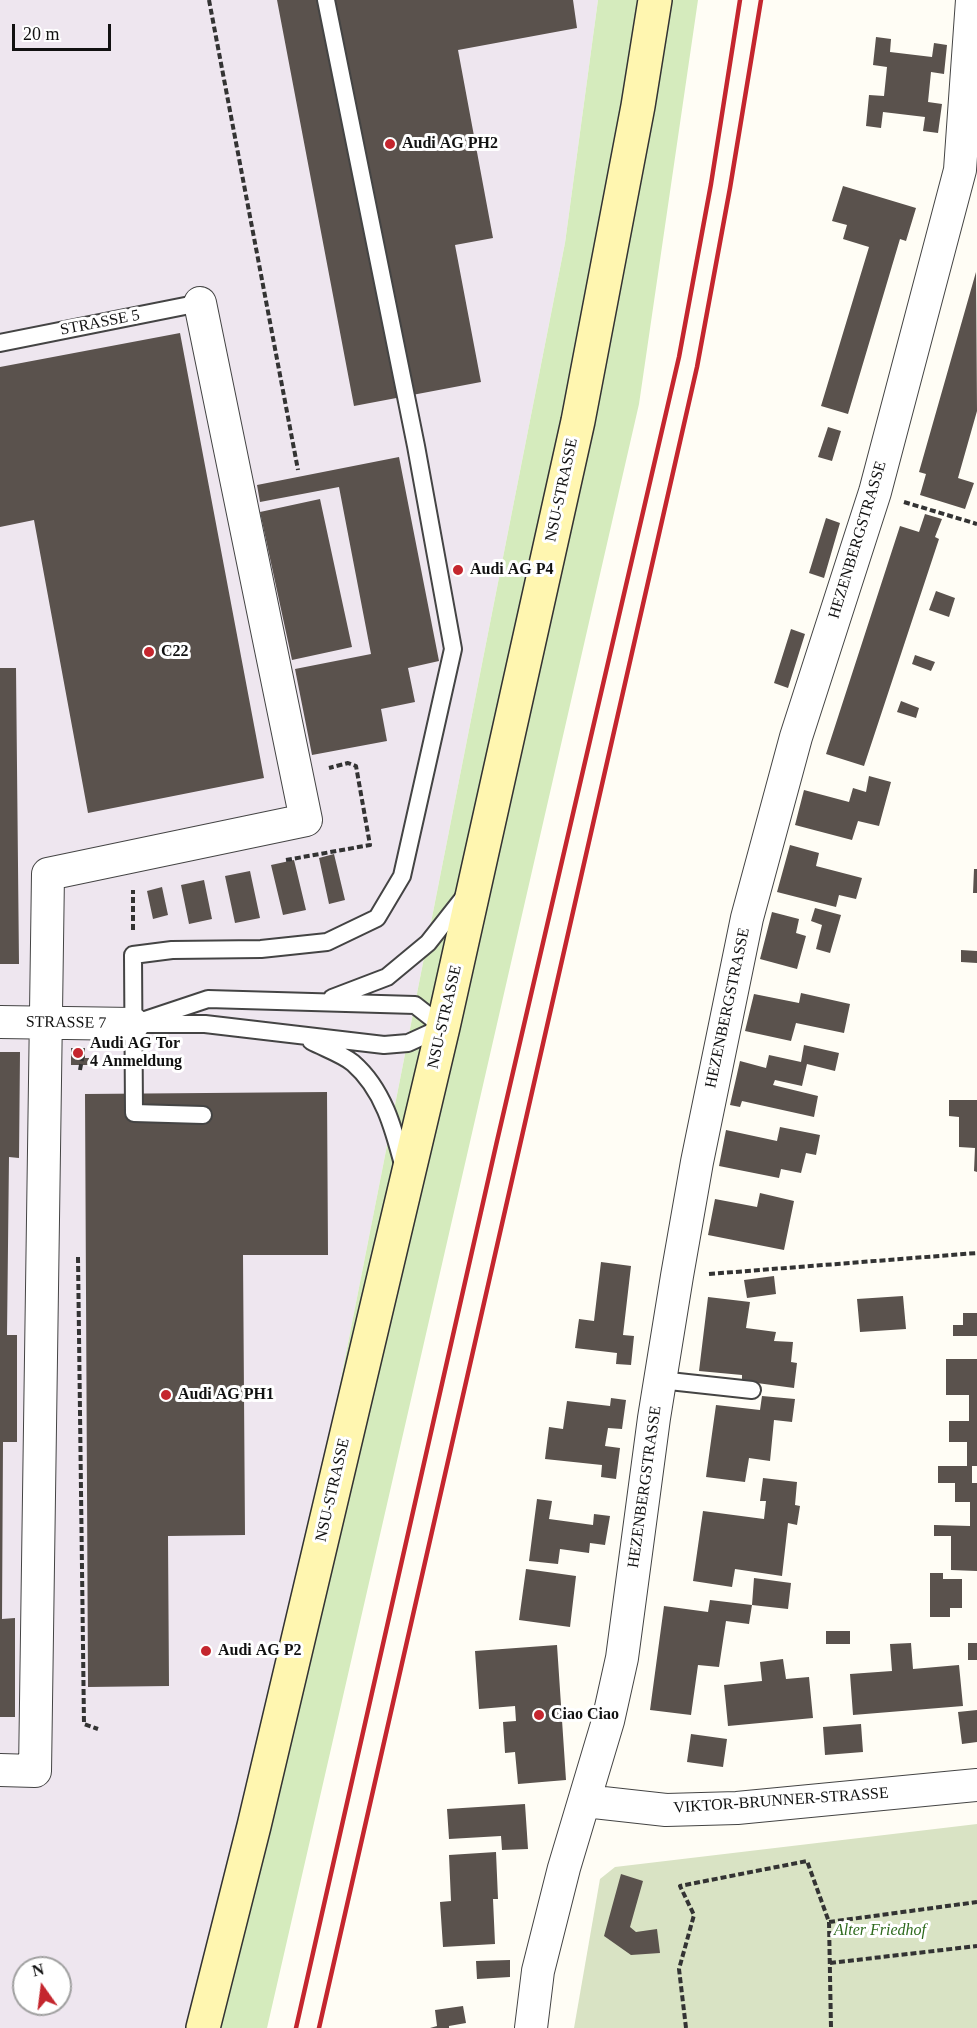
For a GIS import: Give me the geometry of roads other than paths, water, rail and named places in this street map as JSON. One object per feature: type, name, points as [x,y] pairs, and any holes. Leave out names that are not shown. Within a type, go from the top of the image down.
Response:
[{"type":"main road","name":"NSU-STRASSE","points":[[203,2028],[407,1181],[475,884],[578,421],[638,106],[655,0]]},
{"type":"street","name":"HEZENBERGSTRASSE","points":[[531,2028],[538,1971],[564,1868],[608,1721],[622,1658],[660,1380],[677,1276],[697,1162],[747,918],[796,737],[875,492],[969,171],[972,0]]},
{"type":"street","points":[[0,1770],[35,1771],[48,874],[306,820],[200,303]]},
{"type":"street","name":"STRASSE 7","points":[[0,1022],[133,1024]]},
{"type":"street","name":"VIKTOR-BRUNNER-STRASSE","points":[[585,1801],[666,1810],[737,1808],[977,1785]]},
{"type":"lane","points":[[203,1115],[134,1113],[133,955],[172,950],[261,949],[327,942],[377,918],[402,876],[453,649],[416,446],[326,0]]},
{"type":"lane","name":"STRASSE 5","points":[[0,343],[200,303]]},
{"type":"lane","points":[[319,1002],[387,977],[428,943],[475,884]]},
{"type":"lane","points":[[208,999],[415,1005],[443,1027],[408,1043],[384,1045],[205,1024],[133,1024],[208,999]]},
{"type":"lane","points":[[302,1036],[352,1062],[375,1089],[392,1124],[407,1181]]},
{"type":"lane","points":[[660,1380],[752,1390]]},
{"type":"railway","points":[[296,2028],[497,1141],[679,357],[711,184],[740,0]]},
{"type":"railway","points":[[319,2028],[697,367],[761,0]]},
{"type":"place","name":"Audi AG PH2","points":[[390,144]]},
{"type":"place","name":"Audi AG P4","points":[[458,570]]},
{"type":"place","name":"C22","points":[[149,652]]},
{"type":"place","name":"Audi AG Tor 4 Anmeldung","points":[[78,1053]]},
{"type":"place","name":"Audi AG PH1","points":[[166,1395]]},
{"type":"place","name":"Audi AG P2","points":[[206,1651]]},
{"type":"place","name":"Ciao Ciao","points":[[539,1715]]},
{"type":"park label","name":"Alter Friedhof","points":[[880,1931]]}]
